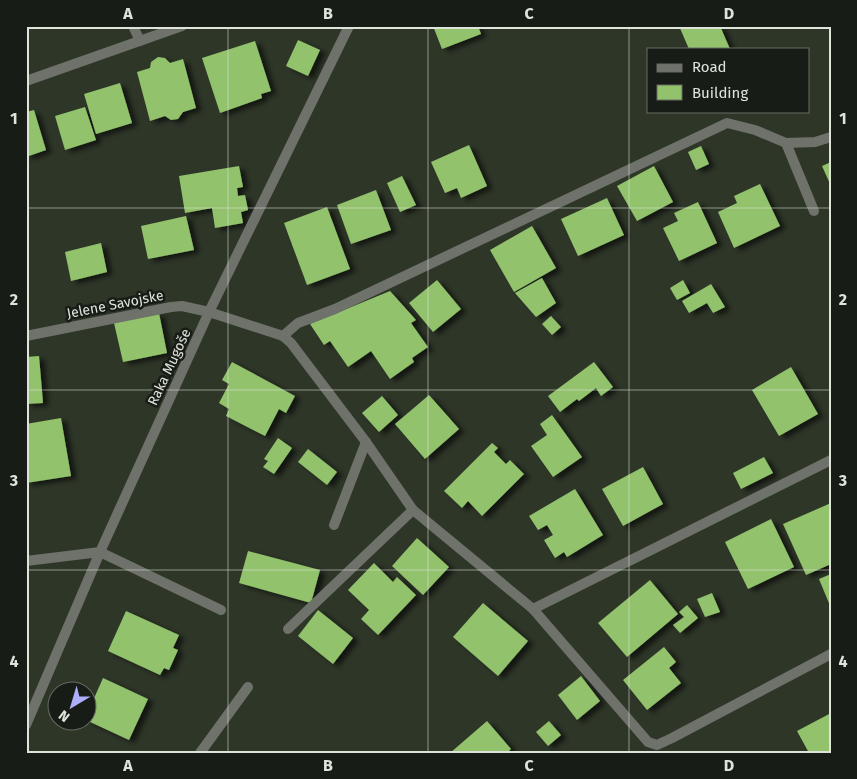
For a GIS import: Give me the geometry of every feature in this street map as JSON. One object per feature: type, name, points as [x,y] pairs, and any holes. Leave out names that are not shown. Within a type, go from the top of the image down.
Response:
[{"type":"street","points":[[133,26],[140,41]]},
{"type":"street","points":[[26,81],[182,26]]},
{"type":"street","name":"Raka Mugoše","points":[[26,725],[100,552],[209,312],[349,26]]},
{"type":"street","points":[[831,137],[815,142],[786,143],[755,130],[727,123],[335,309],[298,323],[283,336],[297,350],[366,442],[413,510],[533,609],[648,742],[657,744],[672,738],[831,654]]},
{"type":"street","points":[[786,143],[814,211]]},
{"type":"street","name":"Jelene Savojske","points":[[26,336],[182,306],[209,312],[283,336]]},
{"type":"street","points":[[334,525],[366,442]]},
{"type":"street","points":[[533,609],[831,460]]},
{"type":"street","points":[[288,629],[413,510]]},
{"type":"street","points":[[26,561],[100,552],[221,610]]},
{"type":"street","points":[[200,753],[248,688]]},
{"type":"building","points":[[433,26],[478,26],[481,34],[442,49]]},
{"type":"building","points":[[679,26],[720,26],[730,48],[689,48]]},
{"type":"building","points":[[298,40],[320,50],[308,76],[286,66]]},
{"type":"building","points":[[255,41],[271,91],[261,94],[262,98],[220,113],[202,58]]},
{"type":"building","points":[[158,57],[165,58],[170,63],[183,59],[196,108],[183,112],[178,119],[171,120],[165,116],[150,121],[137,72],[150,68],[151,62]]},
{"type":"building","points":[[120,83],[132,123],[96,134],[84,94]]},
{"type":"building","points":[[85,107],[96,140],[65,150],[55,116]]},
{"type":"building","points":[[34,110],[46,150],[26,157],[26,112]]},
{"type":"building","points":[[469,145],[487,186],[461,198],[457,188],[445,193],[431,162]]},
{"type":"building","points":[[701,146],[709,164],[696,170],[688,152]]},
{"type":"building","points":[[831,162],[831,186],[822,166]]},
{"type":"building","points":[[239,166],[243,187],[237,188],[238,196],[245,195],[248,210],[241,212],[243,223],[215,228],[212,208],[185,213],[179,176]]},
{"type":"building","points":[[654,166],[673,202],[637,221],[617,186]]},
{"type":"building","points":[[402,176],[416,205],[400,212],[387,183]]},
{"type":"building","points":[[760,184],[780,226],[734,248],[718,212],[737,203],[734,196]]},
{"type":"building","points":[[376,190],[391,230],[351,244],[337,205]]},
{"type":"building","points":[[607,198],[624,235],[578,256],[561,219]]},
{"type":"building","points":[[698,202],[717,243],[679,261],[663,228],[678,221],[674,213]]},
{"type":"building","points":[[327,207],[350,269],[307,285],[284,223]]},
{"type":"building","points":[[186,216],[194,250],[148,259],[141,226]]},
{"type":"building","points":[[532,226],[556,268],[514,292],[490,250]]},
{"type":"building","points":[[101,243],[107,272],[71,281],[65,252]]},
{"type":"building","points":[[542,278],[556,303],[536,317],[515,293]]},
{"type":"building","points":[[437,280],[461,309],[433,332],[409,303]]},
{"type":"building","points":[[683,280],[690,293],[677,300],[670,288]]},
{"type":"building","points":[[711,284],[725,307],[713,313],[707,303],[689,313],[682,301]]},
{"type":"building","points":[[390,291],[416,320],[411,323],[428,347],[412,358],[414,362],[390,379],[371,351],[348,367],[330,341],[324,345],[310,324]]},
{"type":"building","points":[[159,313],[167,353],[123,362],[114,323]]},
{"type":"building","points":[[551,316],[561,327],[552,335],[542,324]]},
{"type":"building","points":[[39,356],[43,403],[26,404],[26,357]]},
{"type":"building","points":[[232,362],[295,396],[286,413],[279,409],[265,436],[226,416],[229,409],[219,403],[229,384],[222,380]]},
{"type":"building","points":[[594,362],[613,387],[601,396],[596,388],[560,412],[548,396]]},
{"type":"building","points":[[791,367],[818,414],[779,436],[752,390]]},
{"type":"building","points":[[429,395],[459,429],[425,459],[395,424]]},
{"type":"building","points":[[382,396],[398,415],[379,432],[362,413]]},
{"type":"building","points":[[552,415],[582,457],[553,477],[531,446],[547,435],[540,424]]},
{"type":"building","points":[[61,418],[71,476],[26,483],[26,424]]},
{"type":"building","points":[[278,438],[292,448],[274,474],[263,467],[268,461],[264,459]]},
{"type":"building","points":[[492,443],[498,448],[494,452],[506,464],[510,460],[524,474],[482,516],[468,501],[462,508],[444,491]]},
{"type":"building","points":[[308,449],[337,472],[327,485],[298,462]]},
{"type":"building","points":[[764,457],[773,473],[741,489],[733,473]]},
{"type":"building","points":[[643,467],[663,504],[623,526],[602,489]]},
{"type":"building","points":[[575,489],[603,535],[567,557],[564,552],[555,558],[544,540],[553,535],[547,525],[538,530],[529,516]]},
{"type":"building","points":[[831,503],[831,564],[806,575],[783,524]]},
{"type":"building","points":[[771,519],[794,567],[748,589],[725,542]]},
{"type":"building","points":[[417,538],[449,567],[423,595],[392,566]]},
{"type":"building","points":[[248,551],[320,570],[311,603],[239,583]]},
{"type":"building","points":[[374,563],[393,582],[397,577],[416,595],[378,635],[361,619],[369,610],[348,590]]},
{"type":"building","points":[[831,574],[831,608],[819,579]]},
{"type":"building","points":[[650,580],[678,614],[627,657],[598,623]]},
{"type":"building","points":[[712,593],[720,612],[705,617],[697,599]]},
{"type":"building","points":[[483,603],[528,641],[498,676],[453,637]]},
{"type":"building","points":[[687,605],[698,618],[680,633],[673,625],[684,617],[679,612]]},
{"type":"building","points":[[318,610],[353,638],[333,664],[298,636]]},
{"type":"building","points":[[126,611],[179,635],[173,648],[178,650],[169,670],[164,668],[160,675],[108,651]]},
{"type":"building","points":[[664,647],[676,662],[669,668],[681,683],[647,710],[623,680]]},
{"type":"building","points":[[581,676],[600,701],[577,720],[558,695]]},
{"type":"building","points":[[103,678],[148,699],[129,740],[98,726],[98,689]]},
{"type":"building","points":[[831,713],[831,753],[809,753],[797,731]]},
{"type":"building","points":[[487,721],[511,749],[507,753],[450,753]]},
{"type":"building","points":[[549,721],[561,735],[548,746],[536,732]]}]
